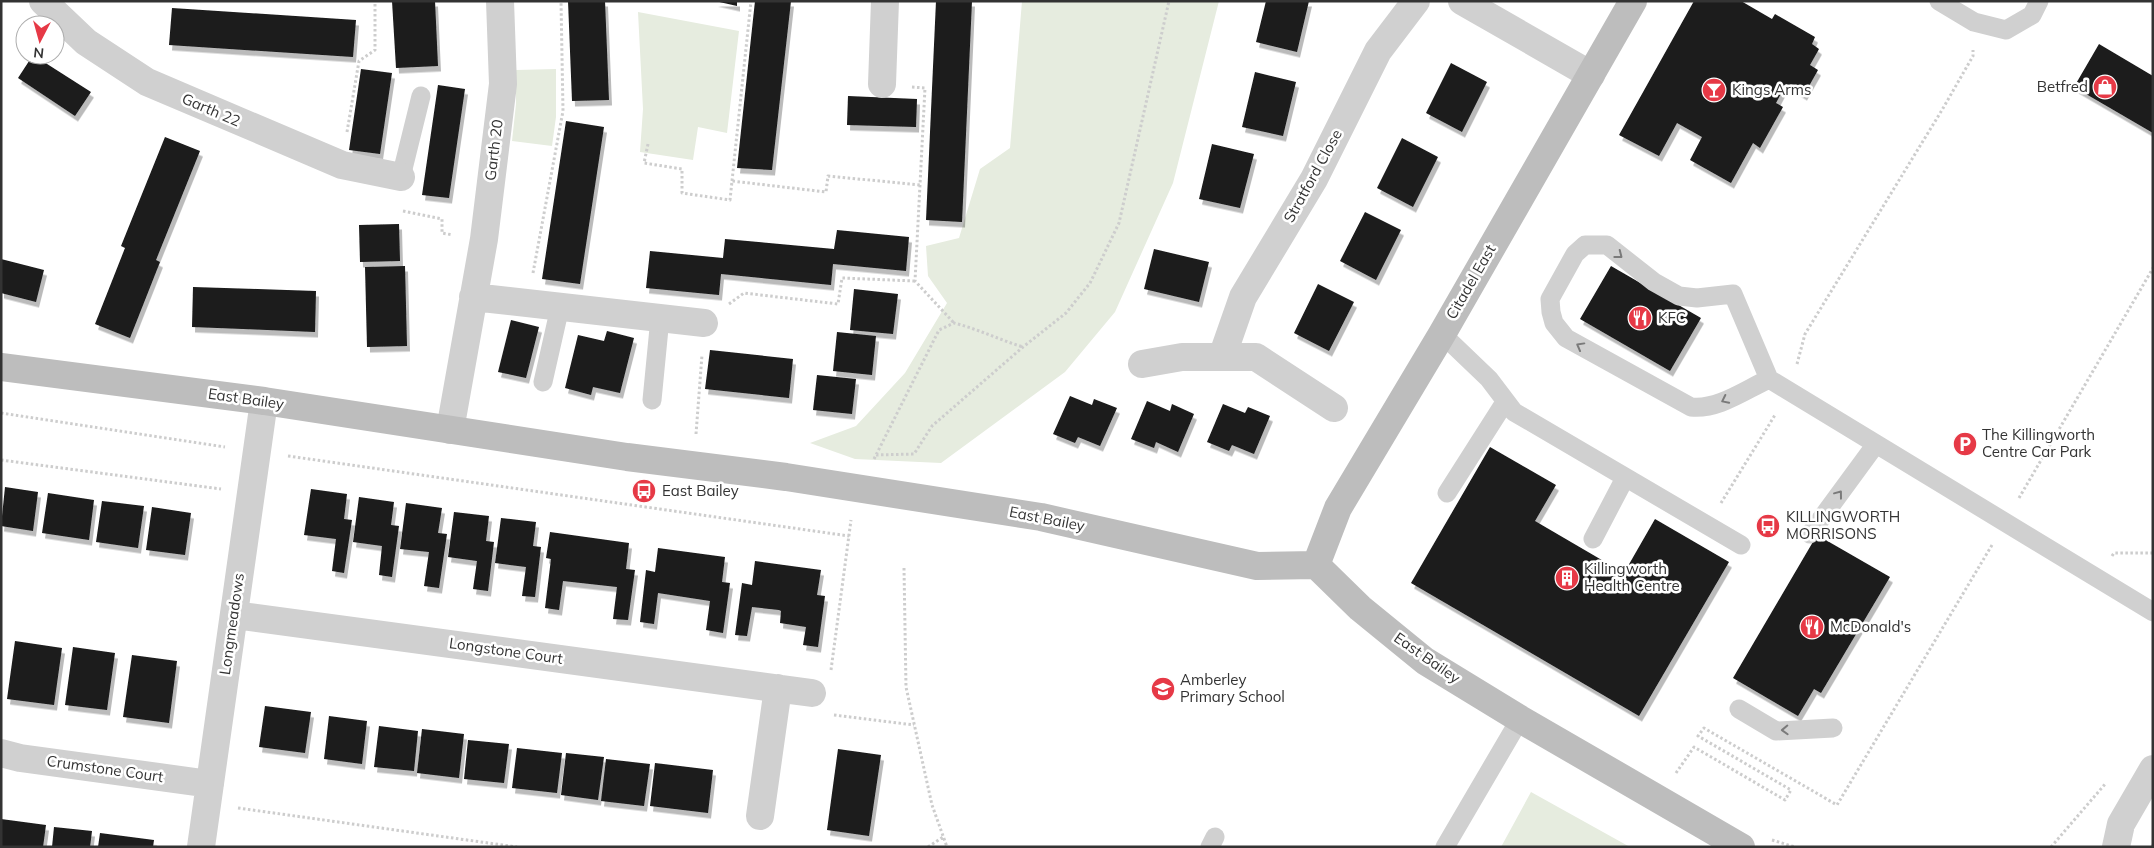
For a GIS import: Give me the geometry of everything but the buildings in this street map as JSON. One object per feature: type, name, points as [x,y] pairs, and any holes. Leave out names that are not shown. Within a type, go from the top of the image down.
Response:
[{"type":"street","name":"Garth 22","points":[[43,1],[86,42],[147,82],[342,165],[401,177]]},
{"type":"street","name":"Garth 20","points":[[450,430],[484,239],[503,84],[500,1]]},
{"type":"street","points":[[882,84],[885,1]]},
{"type":"street","name":"Stratford Close","points":[[1222,357],[1243,297],[1314,179],[1378,51],[1416,1]]},
{"type":"street","points":[[1462,1],[1590,74]]},
{"type":"street","name":"Citadel East","points":[[1316,565],[1338,508],[1442,334],[1633,1]]},
{"type":"street","points":[[473,297],[704,323]]},
{"type":"street","points":[[1142,364],[1182,357],[1256,357],[1334,408]]},
{"type":"street","name":"East Bailey","points":[[1,367],[264,401],[627,457],[694,464],[1041,517],[1256,566],[1316,565],[1360,608],[1425,661],[1520,719],[1742,847]]},
{"type":"street","name":"Longmeadows","points":[[201,847],[264,401]]},
{"type":"street","name":"Longstone Court","points":[[234,615],[823,694]]},
{"type":"street","points":[[760,816],[778,688]]},
{"type":"street","name":"Crumstone Court","points":[[1,753],[208,794]]},
{"type":"street","points":[[2099,847],[2119,836],[2153,769]]},
{"type":"lane","points":[[1939,1],[1974,22],[2006,30],[2032,16],[2039,1]]},
{"type":"lane","points":[[401,177],[422,96]]},
{"type":"lane","points":[[1770,380],[1717,404],[1704,408],[1691,407],[1566,338],[1559,331],[1551,312],[1550,299],[1575,254],[1585,245],[1596,244],[1607,245],[1654,282],[1679,296],[1697,298],[1733,294],[1770,380],[2153,612]]},
{"type":"lane","points":[[543,382],[560,307]]},
{"type":"lane","points":[[652,400],[660,318]]},
{"type":"lane","points":[[1442,334],[1488,379],[1514,412],[1741,545]]},
{"type":"lane","points":[[1447,493],[1505,402]]},
{"type":"lane","points":[[1810,534],[1876,444]]},
{"type":"lane","points":[[1593,539],[1625,478]]},
{"type":"lane","points":[[1738,709],[1776,731],[1833,728]]},
{"type":"lane","points":[[1445,847],[1520,719]]},
{"type":"path","points":[[342,165],[359,61],[375,50],[375,1]]},
{"type":"path","points":[[527,303],[563,111],[561,1]]},
{"type":"path","points":[[648,144],[644,164],[682,168],[682,193],[730,200],[751,1]]},
{"type":"path","points":[[876,455],[914,454],[932,426],[1023,347],[1066,313],[1090,283],[1119,223],[1169,1]]},
{"type":"path","points":[[1729,487],[1790,392],[1805,334],[1973,56],[1974,22]]},
{"type":"path","points":[[882,84],[925,88],[915,281]]},
{"type":"path","points":[[732,181],[826,192],[828,176],[920,185]]},
{"type":"path","points":[[694,464],[704,323],[744,293],[838,304],[842,278],[915,281],[954,323],[1023,347]]},
{"type":"path","points":[[914,725],[823,694],[856,488],[876,455],[939,330],[954,323]]},
{"type":"path","points":[[1,413],[257,452],[849,536]]},
{"type":"path","points":[[1,460],[251,492]]},
{"type":"path","points":[[904,568],[906,687],[932,805],[947,847]]},
{"type":"path","points":[[1675,775],[1694,747],[1785,800],[1791,790],[1698,736],[1704,728],[1837,805]]},
{"type":"path","points":[[208,794],[517,847]]},
{"type":"path","points":[[928,847],[943,836]]},
{"type":"shaded area","points":[[1022,1],[1219,1],[1173,183],[1115,312],[1065,372],[941,463],[855,459],[810,443],[856,426],[905,373],[947,303],[928,276],[926,246],[959,238],[980,169],[1010,148]]},
{"type":"shaded area","points":[[638,12],[739,31],[727,133],[698,127],[693,160],[640,152],[643,109]]},
{"type":"shaded area","points":[[556,69],[556,117],[552,146],[512,141],[516,104],[516,70]]},
{"type":"shaded area","points":[[1531,792],[1630,847],[1501,847]]},
{"type":"place","name":"Betfred","points":[[2105,87]]},
{"type":"place","name":"Kings Arms","points":[[1714,90]]},
{"type":"place","name":"KFC","points":[[1640,318]]},
{"type":"place","name":"The Killingworth Centre Car Park","points":[[1965,444]]},
{"type":"place","name":"East Bailey","points":[[644,491]]},
{"type":"place","name":"KILLINGWORTH MORRISONS","points":[[1768,526]]},
{"type":"place","name":"Killingworth Health Centre","points":[[1567,578]]},
{"type":"place","name":"McDonald's","points":[[1812,627]]},
{"type":"place","name":"Amberley Primary School","points":[[1163,689]]}]
